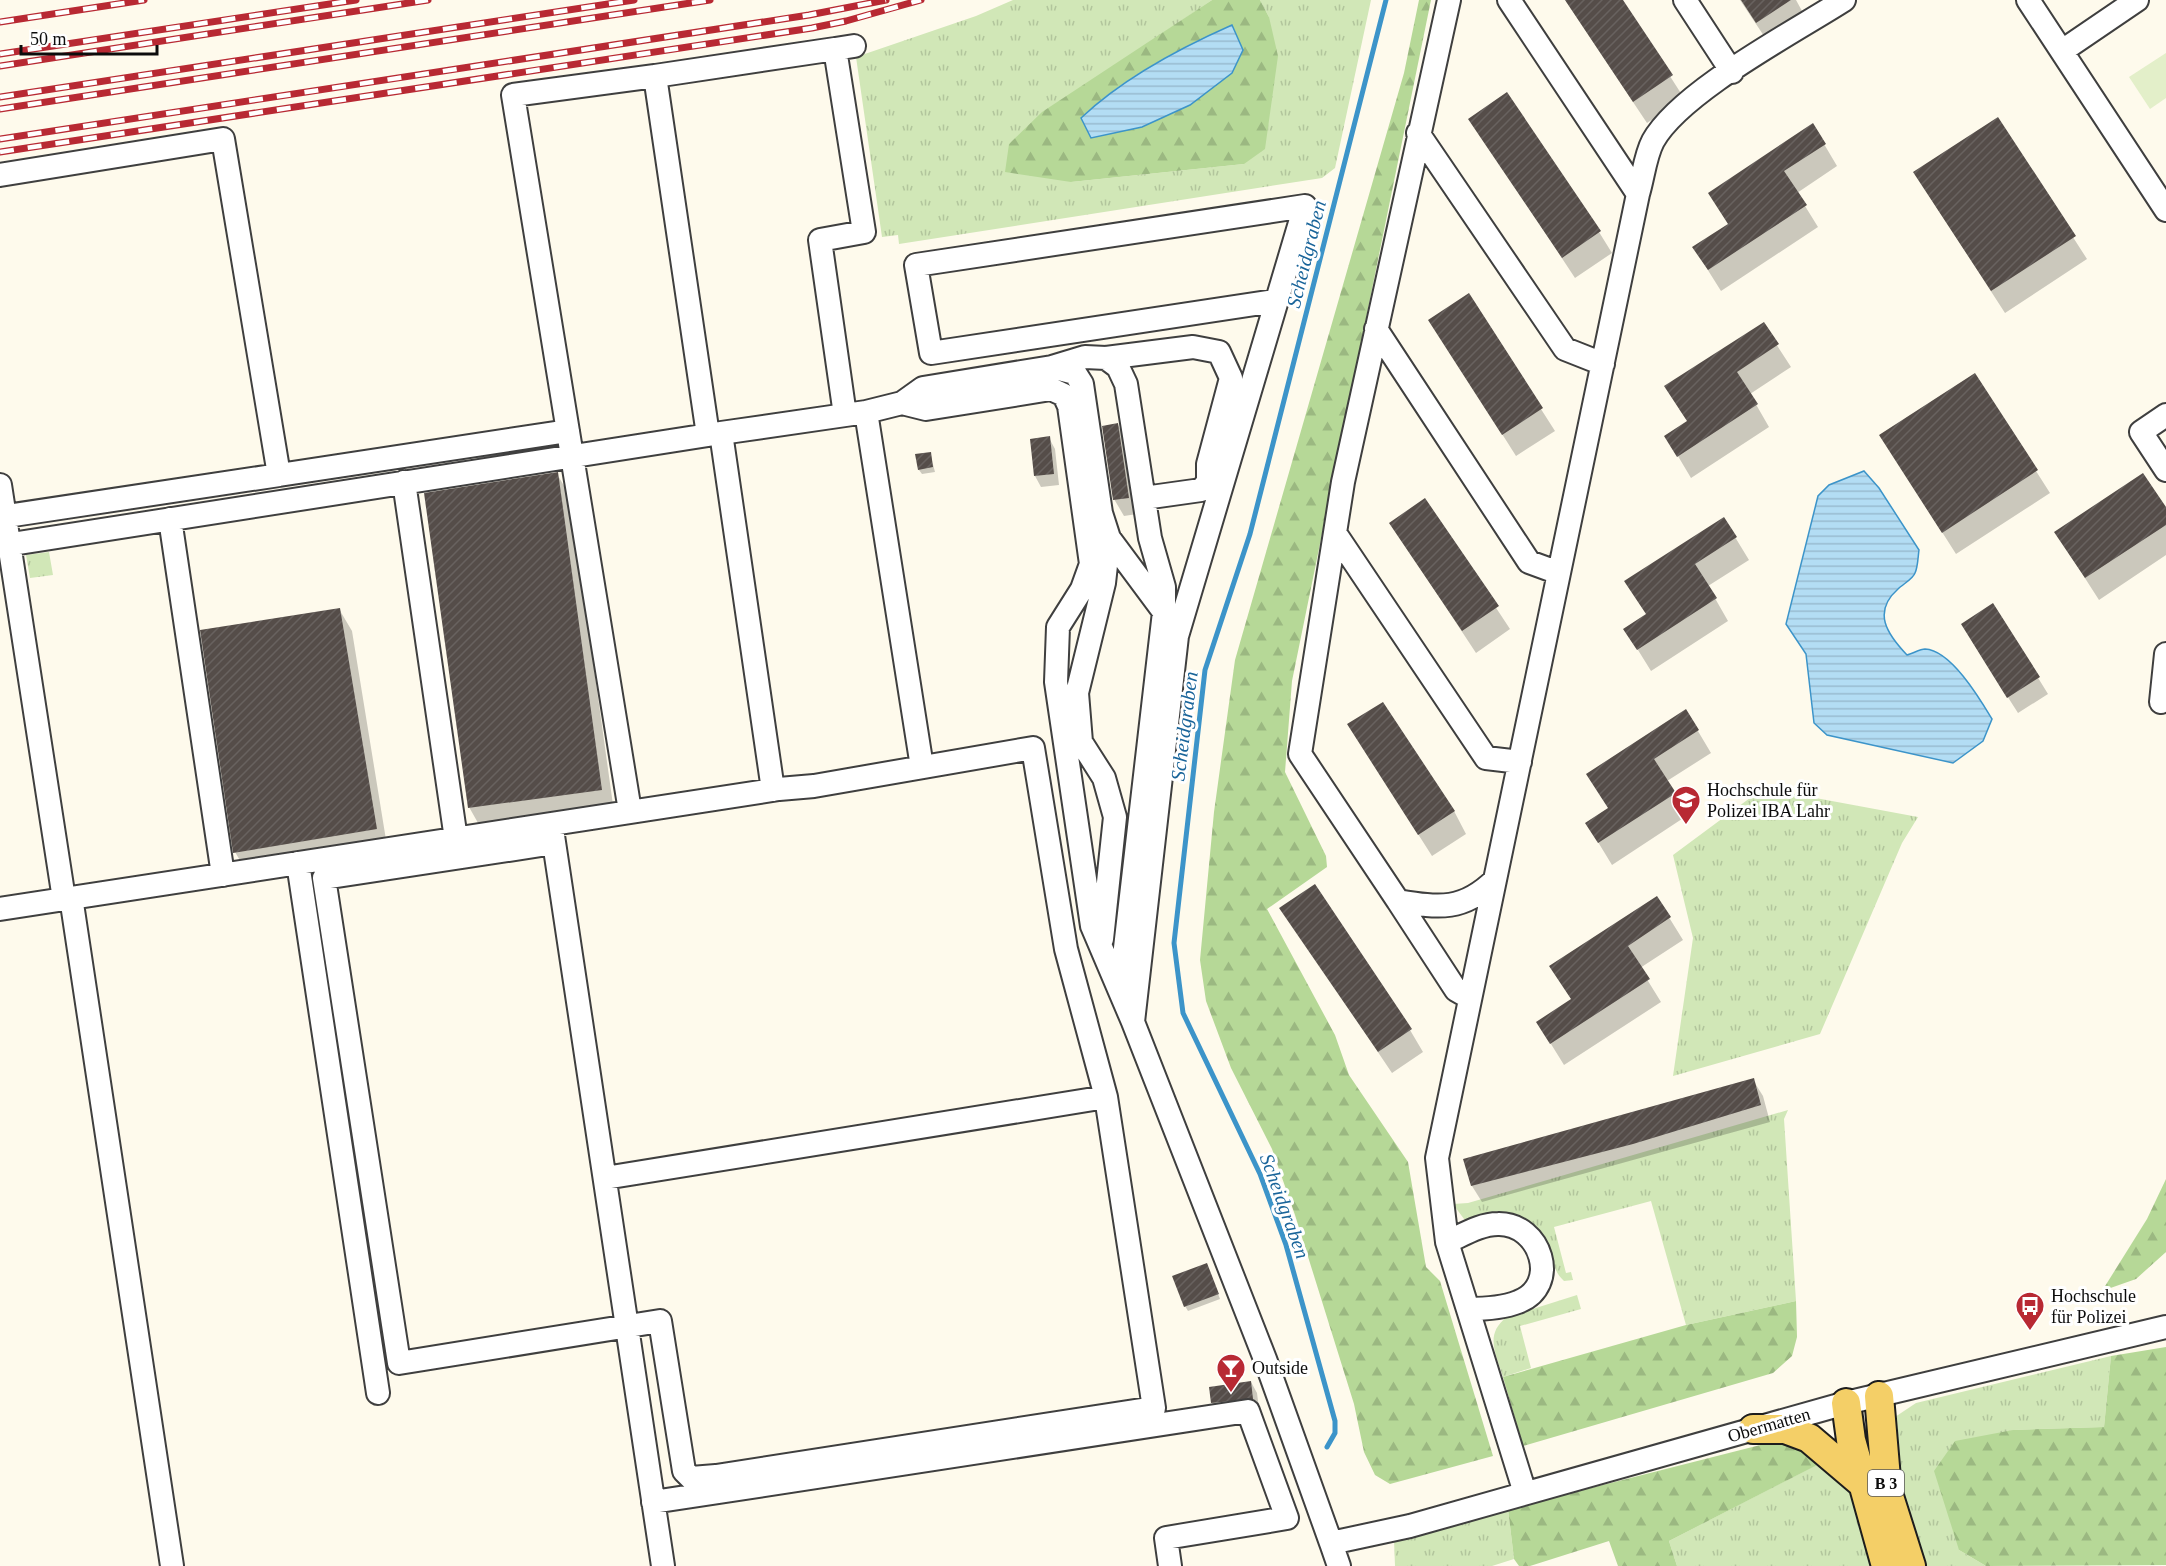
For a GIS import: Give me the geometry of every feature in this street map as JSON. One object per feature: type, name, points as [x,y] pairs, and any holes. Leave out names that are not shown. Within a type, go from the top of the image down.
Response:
[{"type":"main road","name":"B 3","points":[[1879,1396],[1887,1490],[1911,1566]]},
{"type":"main road","name":"B 3","points":[[1846,1404],[1851,1440],[1886,1566]]},
{"type":"main road","points":[[1753,1429],[1785,1429],[1809,1438],[1862,1483]]},
{"type":"street","points":[[1449,0],[1343,482],[1300,754],[1456,990],[1470,998]]},
{"type":"street","points":[[1509,0],[1638,194]]},
{"type":"street","points":[[1685,0],[1732,72]]},
{"type":"street","points":[[1525,1493],[1447,1242],[1437,1158],[1638,194],[1652,142],[1672,115],[1732,72],[1844,0]]},
{"type":"street","points":[[2028,0],[2166,210]]},
{"type":"street","points":[[2062,51],[2137,0]]},
{"type":"street","points":[[630,811],[513,95],[845,48],[864,232],[820,240],[856,414],[922,767]]},
{"type":"street","points":[[655,76],[773,790]]},
{"type":"street","points":[[1418,133],[1565,350],[1603,364]]},
{"type":"street","points":[[0,175],[223,139],[279,475]]},
{"type":"street","points":[[1133,1022],[1177,636],[1305,206],[916,264],[931,353],[1275,301]]},
{"type":"street","points":[[1376,329],[1529,562],[1559,573]]},
{"type":"street","points":[[5,545],[856,414],[902,403],[923,388],[1052,367],[1085,357],[1106,358],[1193,347],[1219,352],[1231,378],[1208,464],[1208,482],[1201,490],[1144,498]]},
{"type":"street","points":[[1106,358],[1118,367],[1126,384],[1150,538],[1164,588],[1164,612],[1120,992]]},
{"type":"street","points":[[1052,367],[1075,373],[1082,384],[1101,513],[1109,538],[1164,612]]},
{"type":"street","points":[[902,403],[926,409],[1051,389],[1064,394],[1070,406],[1091,564],[1082,589],[1058,627],[1056,682],[1092,926],[1100,950],[1133,1022],[1265,1359],[1339,1566]]},
{"type":"street","points":[[2166,415],[2141,432],[2166,470]]},
{"type":"street","points":[[2,516],[568,431]]},
{"type":"street","points":[[404,482],[456,839]]},
{"type":"street","points":[[0,485],[5,545],[68,898],[172,1566]]},
{"type":"street","points":[[170,519],[222,874]]},
{"type":"street","points":[[1335,534],[1486,758],[1520,762]]},
{"type":"street","points":[[1100,950],[1115,817],[1104,778],[1082,742],[1077,693],[1104,583],[1109,538]]},
{"type":"street","points":[[2161,702],[2166,654]]},
{"type":"street","points":[[1033,748],[1066,949],[1106,1097],[1154,1408],[691,1478],[684,1471],[660,1321],[399,1363],[324,878],[553,833],[630,811],[814,786],[922,767],[1033,748]]},
{"type":"street","points":[[0,909],[456,839],[553,833]]},
{"type":"street","points":[[553,833],[663,1566]]},
{"type":"street","points":[[298,863],[378,1393]]},
{"type":"street","points":[[1398,901],[1436,908],[1457,904],[1479,895],[1495,880]]},
{"type":"street","points":[[605,1178],[1106,1097]]},
{"type":"street","points":[[1447,1242],[1491,1224],[1514,1226],[1532,1239],[1543,1265],[1540,1282],[1518,1302],[1468,1309]]},
{"type":"street","name":"Obermatten","points":[[1331,1544],[1846,1404],[2166,1327]]},
{"type":"street","points":[[653,1502],[1248,1411],[1287,1518],[1166,1538],[1170,1566]]},
{"type":"green space","points":[[1013,0],[1212,0],[1092,81],[1071,182],[1244,164],[1269,17],[1260,0],[1371,0],[1335,168],[1322,178],[899,244],[898,235],[882,237],[856,57],[976,16]]},
{"type":"green space","points":[[1212,0],[1260,0],[1269,17],[1278,56],[1265,149],[1244,164],[1071,182],[1005,172],[1009,144],[1042,112]],"holes":[[[1232,25],[1081,118],[1097,103],[1152,65]]]},
{"type":"green space","points":[[1419,0],[1431,0],[1292,681],[1285,772],[1326,856],[1327,867],[1267,909],[1335,1035],[1349,1075],[1408,1162],[1426,1267],[1440,1281],[1493,1456],[1390,1484],[1375,1475],[1364,1452],[1354,1404],[1295,1215],[1272,1149],[1231,1068],[1206,1001],[1200,960],[1214,812],[1235,660],[1404,73]]},
{"type":"green space","points":[[2166,53],[2166,98],[2150,109],[2129,77]]},
{"type":"green space","points":[[49,552],[53,575],[30,578],[26,555]]},
{"type":"green space","points":[[1794,794],[1918,817],[1902,843],[1820,1034],[1673,1076],[1693,938],[1673,855],[1754,795]]},
{"type":"green space","points":[[1788,1110],[1784,1119],[1796,1301],[1686,1325],[1651,1201],[1554,1227],[1566,1273],[1571,1272],[1573,1280],[1564,1281],[1557,1272],[1544,1240],[1537,1231],[1519,1223],[1472,1222],[1464,1219],[1453,1204],[1468,1203]]},
{"type":"green space","points":[[2166,1179],[2166,1252],[2136,1279],[2102,1291],[2147,1219]]},
{"type":"green space","points":[[1577,1295],[1581,1309],[1520,1326],[1531,1368],[1503,1377],[1494,1345],[1496,1330],[1500,1324],[1507,1317]]},
{"type":"green space","points":[[1796,1301],[1797,1337],[1792,1356],[1773,1373],[1523,1446],[1503,1377],[1686,1325]]},
{"type":"green space","points":[[2166,1347],[2166,1565],[1986,1566],[1959,1550],[1934,1471],[1955,1441],[2013,1430],[2104,1427],[2111,1356]]},
{"type":"green space","points":[[2111,1356],[2104,1427],[2013,1430],[1959,1550],[1986,1566],[1922,1566],[1902,1503],[1892,1419],[1916,1403]]},
{"type":"green space","points":[[1792,1437],[1825,1461],[1669,1541],[1677,1566],[1618,1566],[1609,1541],[1530,1566],[1519,1566],[1514,1559],[1508,1509]]},
{"type":"green space","points":[[1828,1459],[1855,1494],[1875,1566],[1677,1566],[1669,1541]]},
{"type":"green space","points":[[1508,1509],[1514,1559],[1492,1566],[1395,1566],[1394,1540]]},
{"type":"water","points":[[1232,25],[1243,50],[1232,73],[1190,105],[1142,127],[1091,138],[1081,118],[1097,103],[1153,65]]},
{"type":"water","points":[[1864,471],[1879,488],[1919,550],[1914,575],[1898,589],[1886,606],[1885,623],[1889,631],[1907,655],[1925,649],[1935,651],[1945,658],[1964,677],[1992,719],[1983,741],[1953,763],[1827,735],[1814,723],[1806,654],[1786,624],[1818,496],[1829,485]]},
{"type":"building","points":[[1565,0],[1623,0],[1673,75],[1633,102]]},
{"type":"building","points":[[1741,0],[1791,0],[1756,23]]},
{"type":"building","points":[[1507,92],[1601,231],[1562,258],[1468,119]]},
{"type":"building","points":[[1998,117],[2076,236],[1991,291],[1913,172]]},
{"type":"building","points":[[1813,123],[1826,144],[1784,171],[1807,205],[1708,270],[1692,247],[1728,224],[1708,193]]},
{"type":"building","points":[[1469,293],[1543,408],[1502,435],[1428,320]]},
{"type":"building","points":[[1764,322],[1779,344],[1737,372],[1758,404],[1677,457],[1664,436],[1687,421],[1664,386]]},
{"type":"building","points":[[1975,373],[2038,470],[1942,533],[1879,435]]},
{"type":"building","points":[[1118,423],[1129,498],[1113,500],[1102,426]]},
{"type":"building","points":[[1050,436],[1054,474],[1034,476],[1030,439]]},
{"type":"building","points":[[931,452],[933,467],[918,470],[915,454]]},
{"type":"building","points":[[558,472],[602,790],[468,808],[424,493]]},
{"type":"building","points":[[2143,473],[2166,507],[2166,525],[2085,578],[2054,532]]},
{"type":"building","points":[[1425,498],[1499,606],[1462,631],[1389,523]]},
{"type":"building","points":[[1724,517],[1737,537],[1695,564],[1717,598],[1637,650],[1623,629],[1646,614],[1624,581]]},
{"type":"building","points":[[1993,603],[2040,677],[2007,698],[1961,624]]},
{"type":"building","points":[[340,608],[377,829],[233,853],[200,630]]},
{"type":"building","points":[[1383,702],[1455,811],[1418,835],[1347,724]]},
{"type":"building","points":[[1686,709],[1699,730],[1654,759],[1676,793],[1598,843],[1585,823],[1608,808],[1586,774]]},
{"type":"building","points":[[1315,884],[1412,1029],[1378,1052],[1279,908]]},
{"type":"building","points":[[1657,896],[1671,917],[1628,946],[1650,979],[1550,1044],[1536,1022],[1571,999],[1549,966]]},
{"type":"building","points":[[1754,1078],[1761,1105],[1633,1144],[1471,1186],[1463,1159]]},
{"type":"building","points":[[1207,1263],[1219,1294],[1184,1307],[1172,1276]]},
{"type":"building","name":"Outside","points":[[1251,1381],[1253,1399],[1211,1403],[1209,1387]]},
{"type":"waterway","name":"Scheidgraben","points":[[1327,1447],[1335,1433],[1335,1421],[1286,1245],[1260,1174],[1183,1013],[1174,943],[1205,670],[1250,534],[1386,0]]},
{"type":"railway","points":[[0,22],[144,0]]},
{"type":"railway","points":[[0,54],[356,0]]},
{"type":"railway","points":[[0,66],[428,0]]},
{"type":"railway","points":[[0,97],[634,0]]},
{"type":"railway","points":[[0,109],[710,0]]},
{"type":"railway","points":[[0,139],[809,15],[886,0]]},
{"type":"railway","points":[[0,152],[812,28],[921,0]]},
{"type":"place","name":"Hochschule für Polizei IBA Lahr","points":[[1686,826]]},
{"type":"place","name":"Hochschule für Polizei","points":[[2030,1332]]},
{"type":"place","name":"Outside","points":[[1231,1394]]}]
